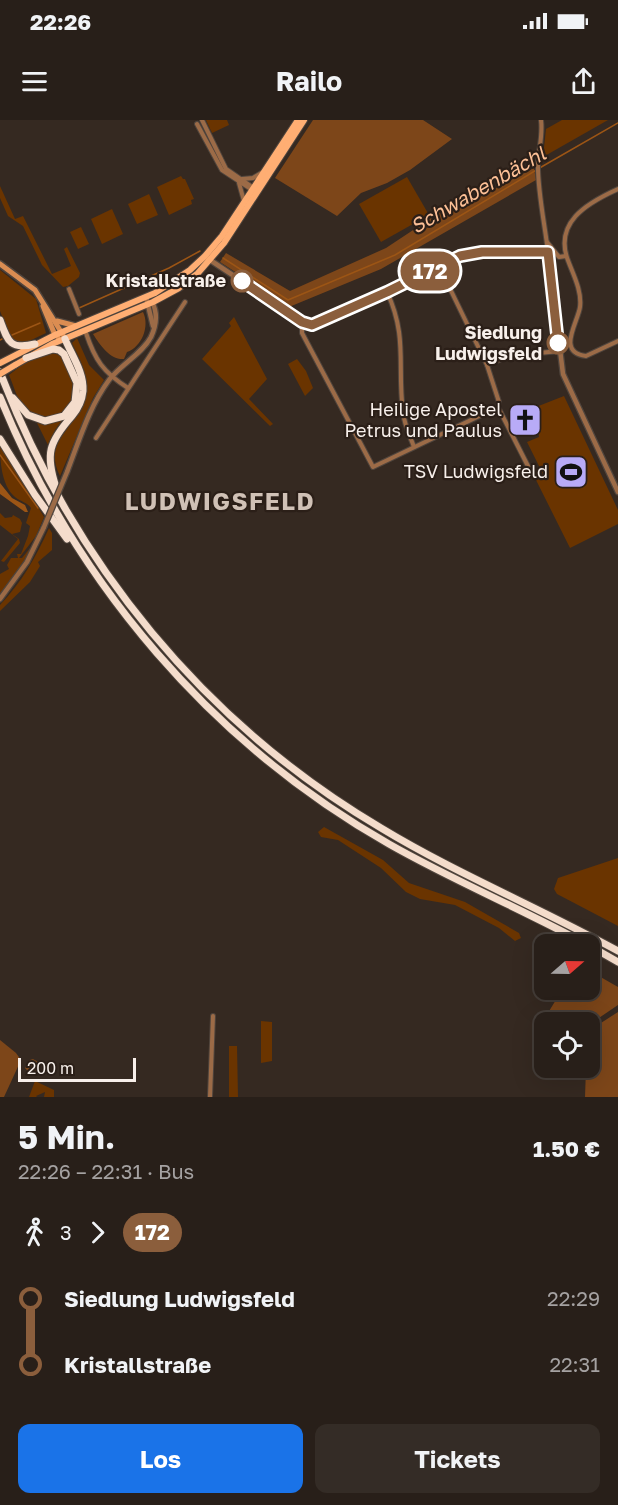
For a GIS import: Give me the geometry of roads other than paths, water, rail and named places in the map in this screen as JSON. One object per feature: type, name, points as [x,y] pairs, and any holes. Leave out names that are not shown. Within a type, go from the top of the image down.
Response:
[{"type":"highway","points":[[0,320],[12,344],[21,347],[35,344]]},
{"type":"highway","points":[[62,504],[50,468],[50,449],[57,434],[80,405],[83,393],[81,374],[63,337]]},
{"type":"highway","points":[[7,389],[24,411],[36,420],[55,420],[64,416],[72,407],[77,397],[77,383],[64,354],[56,350],[49,350],[26,358]]},
{"type":"highway","points":[[0,373],[38,460],[62,504],[109,579],[153,636],[210,697],[268,750],[335,800],[382,829],[618,951]]},
{"type":"highway","points":[[0,396],[45,493],[86,561],[117,605],[170,669],[235,734],[328,806],[389,844],[565,934]]},
{"type":"highway","points":[[0,439],[55,524],[86,561]]},
{"type":"highway","points":[[600,952],[618,962]]},
{"type":"main road","points":[[63,337],[76,326],[170,285],[208,258],[298,120]]},
{"type":"main road","points":[[0,373],[63,337],[150,304],[187,282],[208,258],[304,120]]},
{"type":"main road","points":[[0,264],[29,285],[39,296],[54,318],[63,337]]},
{"type":"main road","points":[[39,296],[55,335]]},
{"type":"main road","points":[[54,318],[63,324],[76,326]]},
{"type":"main road","points":[[0,363],[55,335],[63,337]]},
{"type":"street","points":[[541,120],[543,132],[538,161],[539,175],[563,374],[618,492]]},
{"type":"street","points":[[199,121],[204,125],[226,169],[254,190]]},
{"type":"street","points":[[199,121],[219,167],[240,180],[244,202]]},
{"type":"street","points":[[240,180],[254,177],[265,170]]},
{"type":"street","points":[[618,189],[587,205],[576,215],[566,233],[564,244],[575,278],[580,304],[569,339],[573,349],[586,356],[618,341]]},
{"type":"street","points":[[547,242],[559,257],[566,256]]},
{"type":"street","points":[[208,258],[309,325],[316,324],[471,252],[548,252]]},
{"type":"street","points":[[439,266],[487,365],[497,393],[498,407],[532,474]]},
{"type":"street","points":[[69,289],[79,314]]},
{"type":"street","points":[[387,292],[400,331],[403,414],[414,447]]},
{"type":"street","points":[[0,599],[20,574],[44,527],[93,406],[112,377],[148,341],[154,329],[150,304],[146,297]]},
{"type":"street","points":[[96,438],[185,302]]},
{"type":"street","points":[[302,322],[302,333],[364,453],[375,467],[498,407]]},
{"type":"street","points":[[86,333],[95,358],[112,377],[128,388]]},
{"type":"street","points":[[487,365],[508,356],[559,351]]},
{"type":"street","points":[[210,1097],[213,1016]]},
{"type":"waterway","name":"Schwabenbächl","points":[[223,258],[288,300],[395,255],[618,123]]},
{"type":"waterway","name":"Schwabenbächl","points":[[79,308],[169,268],[200,251]]},
{"type":"waterway","name":"Schwabenbächl","points":[[12,335],[40,323]]},
{"type":"waterway","points":[[0,455],[38,508]]},
{"type":"place","name":"Kristallstraße","points":[[242,281]]},
{"type":"place","name":"Siedlung Ludwigsfeld","points":[[558,343]]},
{"type":"place","name":"Heilige Apostel Petrus und Paulus","points":[[525,420]]},
{"type":"place","name":"TSV Ludwigsfeld","points":[[571,472]]},
{"type":"district","name":"LUDWIGSFELD","points":[[220,502]]}]
